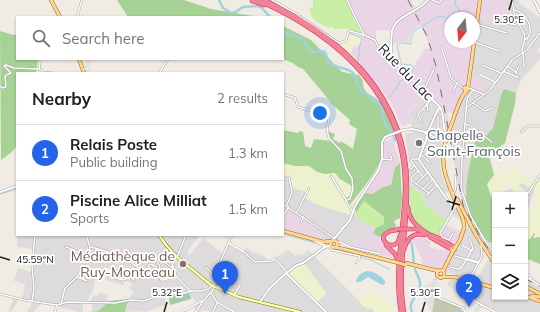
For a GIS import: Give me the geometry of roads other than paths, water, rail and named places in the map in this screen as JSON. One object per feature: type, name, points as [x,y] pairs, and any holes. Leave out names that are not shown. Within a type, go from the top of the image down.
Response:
[{"type":"highway","points":[[257,0],[289,16],[315,32],[345,56],[368,80],[385,105],[396,129],[403,156],[405,187],[399,270]]},
{"type":"highway","points":[[264,0],[295,16],[320,33],[350,58],[376,86],[390,108],[401,137],[406,163],[410,218],[416,226],[429,235]]},
{"type":"highway","points":[[252,1],[289,16]]},
{"type":"highway","points":[[401,229],[388,231],[384,234],[384,239],[388,245],[397,243],[401,229],[407,193]]},
{"type":"highway","points":[[401,229],[403,312]]},
{"type":"highway","points":[[403,312],[396,255],[384,242],[384,234],[387,231],[401,229],[417,230],[441,239],[452,248]]},
{"type":"highway","points":[[402,260],[408,239],[418,234],[429,235]]},
{"type":"main road","points":[[50,0],[59,16]]},
{"type":"main road","points":[[478,12],[480,0]]},
{"type":"main road","points":[[464,228],[464,220],[445,176],[443,163],[444,150],[448,135],[466,89],[473,48]]},
{"type":"main road","points":[[79,60],[84,71]]},
{"type":"main road","points":[[457,205],[468,219],[492,260]]},
{"type":"main road","points":[[441,274],[452,248],[462,234],[468,219]]},
{"type":"main road","points":[[284,231],[455,278],[492,286]]},
{"type":"main road","points":[[284,231],[315,241],[336,245]]},
{"type":"main road","points":[[160,236],[171,252],[213,286],[260,302],[299,312]]},
{"type":"main road","points":[[441,274],[460,277],[492,286]]},
{"type":"main road","points":[[528,288],[535,291],[540,298]]},
{"type":"main road","points":[[528,296],[540,298]]},
{"type":"street","points":[[78,16],[82,0]]},
{"type":"street","points":[[272,0],[317,27],[339,43],[346,41],[350,31],[364,36]]},
{"type":"street","name":"Rue du Lac","points":[[346,0],[364,36],[375,40],[378,46],[440,107],[443,115],[445,130],[448,135]]},
{"type":"street","points":[[389,56],[391,53],[392,30],[396,24],[401,19],[421,7],[428,0]]},
{"type":"street","points":[[432,0],[439,3],[442,0]]},
{"type":"street","points":[[512,0],[515,17],[522,28],[525,40],[522,49],[524,67]]},
{"type":"street","points":[[534,0],[540,12]]},
{"type":"street","points":[[514,10],[524,15],[531,29],[530,36],[525,40]]},
{"type":"street","points":[[504,22],[515,25],[518,23]]},
{"type":"street","points":[[480,25],[507,33]]},
{"type":"street","points":[[466,108],[490,90],[512,60],[531,46],[540,33]]},
{"type":"street","points":[[480,44],[499,51]]},
{"type":"street","points":[[441,46],[451,77],[466,89],[483,94]]},
{"type":"street","points":[[84,71],[88,69],[88,60]]},
{"type":"street","points":[[160,72],[167,60]]},
{"type":"street","points":[[39,68],[40,62]]},
{"type":"street","points":[[482,65],[501,73]]},
{"type":"street","points":[[0,86],[2,88],[6,87],[5,76],[11,73],[4,66],[26,69],[39,68],[43,72]]},
{"type":"street","points":[[507,66],[516,73],[519,66]]},
{"type":"street","points":[[424,90],[434,69]]},
{"type":"street","points":[[503,71],[519,78]]},
{"type":"street","points":[[479,74],[495,82]]},
{"type":"street","points":[[453,92],[457,83]]},
{"type":"street","points":[[473,90],[467,98],[461,188],[468,219],[492,250]]},
{"type":"street","points":[[284,94],[295,98],[298,107],[312,111],[329,119],[329,138],[341,151],[348,172],[352,178],[352,197],[346,200]]},
{"type":"street","points":[[422,122],[418,116],[418,113],[432,99]]},
{"type":"street","points":[[472,103],[485,111],[494,108]]},
{"type":"street","points":[[427,104],[428,111]]},
{"type":"street","points":[[419,158],[426,144],[435,113],[440,107]]},
{"type":"street","points":[[260,302],[269,290],[287,272],[314,256],[331,243],[347,225],[355,206],[378,171],[382,159],[382,142],[385,137],[403,130],[412,129],[428,133],[436,139],[438,138],[438,116]]},
{"type":"street","points":[[466,124],[492,142]]},
{"type":"street","points":[[521,132],[528,126],[540,126]]},
{"type":"street","points":[[382,159],[392,160],[390,154]]},
{"type":"street","points":[[420,155],[424,156],[430,163]]},
{"type":"street","points":[[419,158],[411,160],[423,177]]},
{"type":"street","points":[[419,158],[433,179],[457,205],[440,233],[442,237],[448,240],[453,233]]},
{"type":"street","points":[[410,170],[414,166]]},
{"type":"street","points":[[418,171],[411,178],[411,180],[429,193]]},
{"type":"street","points":[[416,184],[428,172]]},
{"type":"street","points":[[331,176],[353,213]]},
{"type":"street","points":[[453,193],[456,181],[455,176]]},
{"type":"street","points":[[528,194],[540,176]]},
{"type":"street","points":[[284,214],[288,207],[292,192],[289,177]]},
{"type":"street","points":[[423,189],[433,179]]},
{"type":"street","points":[[426,196],[438,185]]},
{"type":"street","points":[[0,192],[16,186]]},
{"type":"street","points":[[297,212],[309,188]]},
{"type":"street","points":[[284,205],[303,216],[331,243],[332,250],[359,256],[360,258],[356,263]]},
{"type":"street","points":[[301,223],[303,216]]},
{"type":"street","points":[[32,301],[34,288],[32,266],[35,236]]},
{"type":"street","points":[[61,304],[65,288],[77,277],[88,256],[90,247],[86,236]]},
{"type":"street","points":[[177,257],[186,236]]},
{"type":"street","points":[[196,312],[211,293],[216,274],[232,236]]},
{"type":"street","points":[[450,267],[460,269],[467,259],[474,246],[469,238]]},
{"type":"street","points":[[315,241],[322,244],[324,248]]},
{"type":"street","points":[[336,245],[340,242],[350,248],[381,254]]},
{"type":"street","points":[[228,243],[244,252],[254,262],[272,261],[275,259],[290,277],[326,312]]},
{"type":"street","points":[[476,281],[472,276],[482,256],[481,243]]},
{"type":"street","points":[[462,245],[472,251]]},
{"type":"street","points":[[66,247],[88,256]]},
{"type":"street","points":[[90,247],[113,253],[125,259],[144,273],[141,279]]},
{"type":"street","points":[[98,257],[100,250]]},
{"type":"street","points":[[171,252],[167,255],[174,266],[176,276],[190,291]]},
{"type":"street","points":[[482,256],[488,255]]},
{"type":"street","points":[[455,256],[478,263]]},
{"type":"street","points":[[174,266],[170,267],[160,258],[157,257],[156,259],[160,267],[160,270],[158,270],[158,277],[161,280],[176,276]]},
{"type":"street","points":[[125,259],[120,268],[134,280]]},
{"type":"street","points":[[141,267],[147,272],[149,271],[150,264],[155,266],[158,270]]},
{"type":"street","points":[[206,267],[213,274],[216,274]]},
{"type":"street","points":[[460,277],[469,275],[474,271]]},
{"type":"street","points":[[113,277],[123,280],[126,279],[127,274]]},
{"type":"street","points":[[435,280],[441,274]]},
{"type":"street","points":[[435,280],[441,274]]},
{"type":"street","points":[[528,275],[531,279]]},
{"type":"street","points":[[77,277],[87,281]]},
{"type":"street","points":[[216,277],[222,282],[218,288]]},
{"type":"street","points":[[528,278],[540,285]]},
{"type":"street","points":[[435,280],[438,288],[436,297],[462,308],[465,312]]},
{"type":"street","points":[[234,294],[240,285]]},
{"type":"street","points":[[0,294],[57,305],[68,302],[115,303],[131,300],[144,301],[166,292],[181,294],[190,291],[205,290],[213,286]]},
{"type":"street","points":[[211,293],[217,302],[234,312]]},
{"type":"street","points":[[467,297],[495,312]]},
{"type":"street","points":[[181,312],[204,300]]},
{"type":"street","points":[[213,312],[217,302]]},
{"type":"street","points":[[476,312],[478,303]]},
{"type":"street","points":[[55,312],[57,305]]},
{"type":"street","points":[[478,308],[482,305]]},
{"type":"water","points":[[367,271],[379,276],[385,281],[385,284],[382,285],[368,277],[360,282],[356,282],[357,278],[363,272]]},
{"type":"waterway","points":[[219,0],[223,8],[231,13],[236,12],[243,7],[258,6],[269,16]]},
{"type":"waterway","points":[[456,0],[455,4],[460,12]]},
{"type":"waterway","points":[[388,98],[396,89],[400,81],[410,75],[414,68],[412,65],[401,64],[397,45],[400,43],[411,44],[411,36],[415,30],[439,16],[444,17]]},
{"type":"waterway","points":[[284,33],[304,41],[309,50],[312,52],[325,52],[329,63],[351,71],[361,91],[382,106],[383,119],[386,126],[393,133],[395,140]]},
{"type":"waterway","points":[[349,33],[362,38],[358,61]]},
{"type":"waterway","points":[[358,75],[358,82]]},
{"type":"waterway","points":[[0,194],[16,189]]},
{"type":"waterway","points":[[284,234],[322,245]]},
{"type":"waterway","points":[[408,238],[412,244],[414,264]]},
{"type":"waterway","points":[[335,249],[371,260],[389,269]]},
{"type":"waterway","points":[[412,312],[411,305],[420,285],[415,269]]},
{"type":"railway","points":[[408,0],[427,36],[436,66],[463,205],[481,238],[492,254]]},
{"type":"railway","points":[[528,280],[540,286]]},
{"type":"place","name":"Chapelle Saint-François","points":[[419,143]]},
{"type":"place","name":"Médiathèque de Ruy-Montceau","points":[[183,264]]},
{"type":"place","name":"Relais Poste","points":[[225,294]]},
{"type":"place","name":"Piscine Alice Milliat","points":[[469,307]]}]
